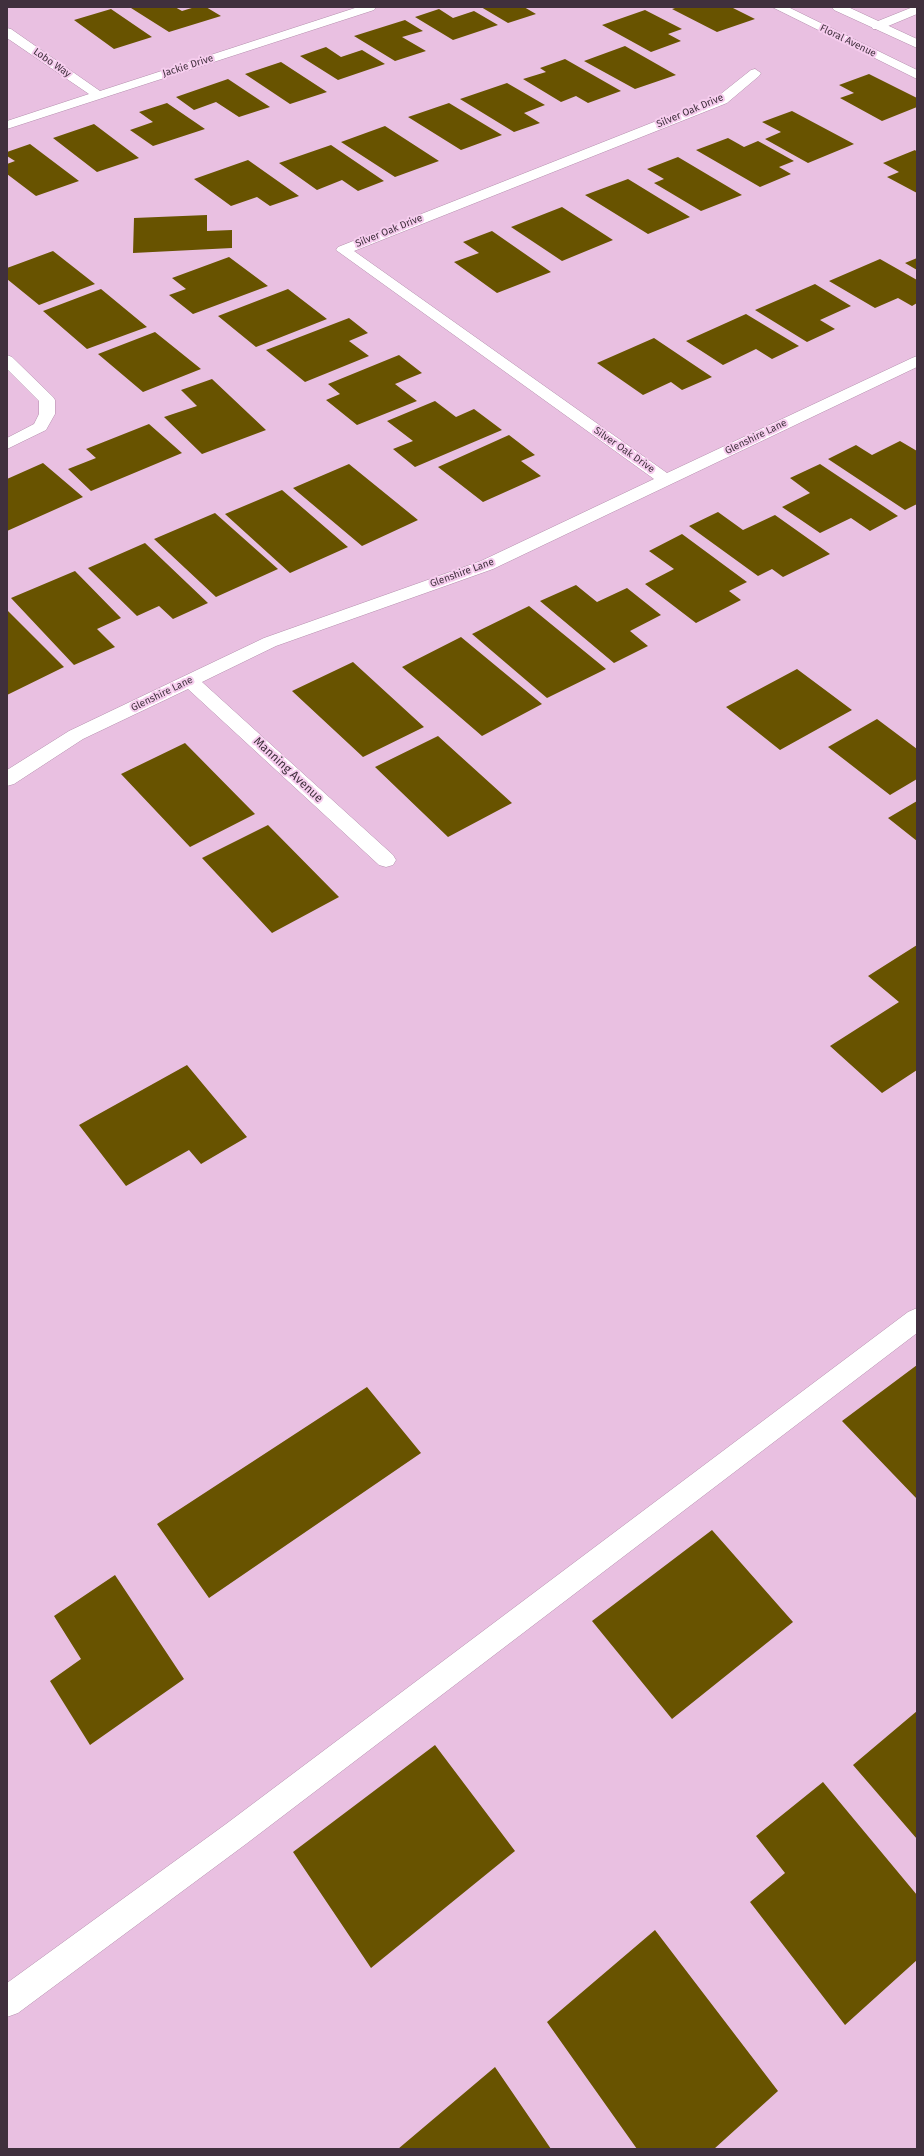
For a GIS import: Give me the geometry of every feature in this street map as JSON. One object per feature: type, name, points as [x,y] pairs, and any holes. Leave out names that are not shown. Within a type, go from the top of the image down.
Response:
[{"type":"street","name":"Jackie Drive","points":[[7,125],[370,7]]},
{"type":"street","name":"Floral Avenue","points":[[778,7],[917,75]]},
{"type":"street","points":[[838,7],[917,44]]},
{"type":"street","points":[[877,26],[917,10]]},
{"type":"street","name":"Lobo Way","points":[[7,32],[98,95]]},
{"type":"street","name":"Silver Oak Drive","points":[[666,480],[342,250],[722,100],[755,73]]},
{"type":"street","points":[[7,360],[47,400],[47,414],[40,426],[7,444]]},
{"type":"street","name":"Glenshire Lane","points":[[7,779],[76,735],[270,642],[487,565],[917,361]]},
{"type":"street","name":"Manning Avenue","points":[[190,681],[386,860]]},
{"type":"street","points":[[7,2002],[261,1815],[917,1319]]},
{"type":"building","points":[[175,7],[182,11],[195,7],[206,7],[221,16],[169,32],[131,8]]},
{"type":"building","points":[[481,7],[524,7],[536,14],[508,23]]},
{"type":"building","points":[[678,7],[731,7],[755,19],[717,32],[672,9]]},
{"type":"building","points":[[111,9],[152,37],[114,49],[74,20]]},
{"type":"building","points":[[439,9],[453,18],[474,11],[498,25],[453,40],[415,17]]},
{"type":"building","points":[[645,10],[682,29],[668,34],[681,41],[651,52],[602,25]]},
{"type":"building","points":[[405,20],[423,31],[402,37],[426,51],[395,61],[354,36]]},
{"type":"building","points":[[625,46],[676,75],[635,89],[584,61]]},
{"type":"building","points":[[326,47],[341,57],[362,50],[385,64],[338,80],[300,56]]},
{"type":"building","points":[[565,59],[621,91],[588,103],[576,96],[561,102],[523,79],[546,72],[540,68]]},
{"type":"building","points":[[281,62],[327,92],[290,104],[245,74]]},
{"type":"building","points":[[869,74],[917,98],[917,107],[882,121],[840,98],[854,93],[839,85]]},
{"type":"building","points":[[228,79],[270,107],[239,117],[216,102],[194,110],[176,97]]},
{"type":"building","points":[[507,83],[545,105],[524,113],[540,123],[514,132],[460,99]]},
{"type":"building","points":[[167,103],[205,129],[153,146],[130,130],[153,122],[139,112]]},
{"type":"building","points":[[449,103],[502,135],[461,150],[408,117]]},
{"type":"building","points":[[792,111],[854,144],[808,163],[765,139],[781,132],[762,122]]},
{"type":"building","points":[[94,124],[139,158],[97,172],[53,138]]},
{"type":"building","points":[[385,126],[439,161],[395,177],[341,142]]},
{"type":"building","points":[[728,138],[744,147],[758,141],[794,161],[779,167],[791,174],[760,187],[696,150]]},
{"type":"building","points":[[30,144],[79,181],[36,196],[7,174],[7,164],[15,161],[7,156],[7,152]]},
{"type":"building","points":[[331,145],[384,181],[358,191],[342,180],[317,190],[279,163]]},
{"type":"building","points":[[915,150],[917,152],[917,193],[887,177],[899,172],[883,163]]},
{"type":"building","points":[[678,157],[742,195],[701,211],[654,183],[664,179],[647,169]]},
{"type":"building","points":[[248,160],[299,196],[270,206],[257,197],[231,206],[194,179]]},
{"type":"building","points":[[628,179],[690,217],[648,234],[585,195]]},
{"type":"building","points":[[562,207],[613,240],[562,261],[511,227]]},
{"type":"building","points":[[207,215],[207,231],[232,230],[232,248],[133,253],[134,218]]},
{"type":"building","points":[[492,231],[551,272],[497,293],[454,262],[479,253],[463,242]]},
{"type":"building","points":[[53,251],[95,284],[39,305],[7,279],[7,268]]},
{"type":"building","points":[[229,257],[268,286],[193,314],[169,295],[186,289],[172,278]]},
{"type":"building","points":[[917,258],[917,270],[905,263]]},
{"type":"building","points":[[880,259],[917,280],[917,303],[912,306],[898,298],[875,308],[829,281]]},
{"type":"building","points":[[815,284],[851,306],[820,320],[835,329],[807,342],[755,310]]},
{"type":"building","points":[[101,289],[147,327],[87,349],[43,311]]},
{"type":"building","points":[[288,289],[327,319],[256,347],[218,316]]},
{"type":"building","points":[[746,314],[799,346],[772,359],[756,349],[723,365],[686,341]]},
{"type":"building","points":[[349,318],[368,333],[349,341],[369,356],[305,382],[266,350]]},
{"type":"building","points":[[155,332],[201,369],[143,392],[98,354]]},
{"type":"building","points":[[654,338],[712,377],[682,390],[671,382],[643,395],[597,363]]},
{"type":"building","points":[[399,355],[422,373],[395,384],[417,401],[357,425],[326,400],[340,394],[328,384]]},
{"type":"building","points":[[212,379],[266,430],[202,454],[164,417],[197,406],[181,390]]},
{"type":"building","points":[[435,401],[456,417],[474,409],[502,430],[415,467],[393,449],[413,441],[387,421]]},
{"type":"building","points":[[149,424],[182,453],[91,491],[68,469],[96,458],[86,449]]},
{"type":"building","points":[[509,435],[535,455],[521,461],[541,476],[483,502],[438,467]]},
{"type":"building","points":[[900,441],[917,451],[917,504],[905,510],[828,459],[856,445],[872,455]]},
{"type":"building","points":[[43,463],[83,497],[7,531],[7,479]]},
{"type":"building","points":[[349,464],[418,520],[362,546],[293,488]]},
{"type":"building","points":[[820,464],[898,516],[870,531],[851,518],[820,533],[782,507],[810,493],[790,478]]},
{"type":"building","points":[[282,490],[348,547],[290,573],[225,514]]},
{"type":"building","points":[[718,512],[743,530],[775,515],[830,554],[783,577],[772,569],[758,576],[689,526]]},
{"type":"building","points":[[215,513],[278,569],[216,597],[154,539]]},
{"type":"building","points":[[682,534],[747,582],[729,591],[741,600],[696,623],[645,584],[674,569],[649,551]]},
{"type":"building","points":[[145,543],[208,603],[173,619],[159,606],[137,616],[88,568]]},
{"type":"building","points":[[75,571],[121,618],[97,629],[115,647],[74,665],[11,598]]},
{"type":"building","points":[[576,585],[597,602],[627,588],[661,615],[630,631],[648,646],[614,663],[540,601]]},
{"type":"building","points":[[529,606],[606,669],[547,698],[472,634]]},
{"type":"building","points":[[7,610],[64,667],[7,695]]},
{"type":"building","points":[[461,637],[542,704],[482,736],[402,667]]},
{"type":"building","points":[[353,662],[424,727],[363,757],[292,691]]},
{"type":"building","points":[[797,669],[852,710],[780,750],[726,707]]},
{"type":"building","points":[[877,719],[917,749],[917,779],[890,795],[828,747]]},
{"type":"building","points":[[438,736],[512,803],[448,837],[375,767]]},
{"type":"building","points":[[185,743],[255,814],[190,847],[121,774]]},
{"type":"building","points":[[917,801],[917,841],[888,818]]},
{"type":"building","points":[[268,825],[339,897],[272,933],[202,858]]},
{"type":"building","points":[[917,945],[917,1070],[882,1093],[830,1046],[899,1002],[868,976]]},
{"type":"building","points":[[187,1065],[247,1137],[201,1164],[189,1150],[126,1186],[79,1125]]},
{"type":"building","points":[[917,1365],[917,1499],[842,1421]]},
{"type":"building","points":[[367,1387],[421,1453],[209,1598],[157,1524]]},
{"type":"building","points":[[712,1530],[793,1622],[672,1719],[592,1621]]},
{"type":"building","points":[[115,1575],[184,1679],[90,1745],[50,1681],[81,1659],[54,1616]]},
{"type":"building","points":[[917,1711],[917,1839],[853,1765]]},
{"type":"building","points":[[435,1745],[515,1851],[371,1968],[293,1852]]},
{"type":"building","points":[[823,1782],[917,1895],[917,1960],[845,2025],[750,1902],[785,1873],[756,1836]]},
{"type":"building","points":[[655,1930],[778,2091],[714,2149],[637,2149],[547,2022]]},
{"type":"building","points":[[495,2067],[551,2149],[398,2149]]}]
